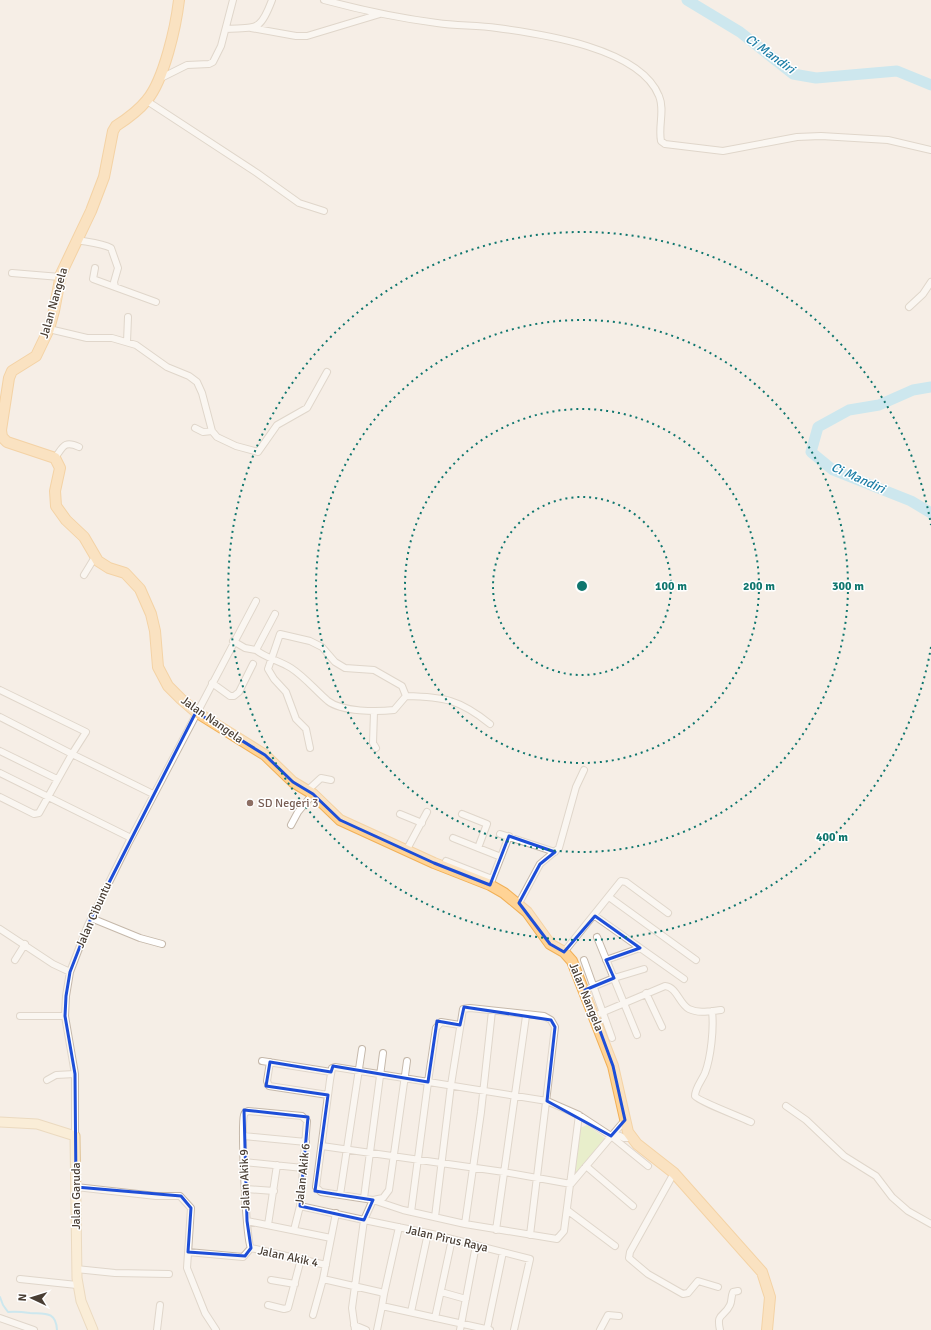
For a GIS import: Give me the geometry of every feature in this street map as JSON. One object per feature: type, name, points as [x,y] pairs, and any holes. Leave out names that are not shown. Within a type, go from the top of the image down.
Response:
[{"type":"main road","name":"Jalan Nangela","points":[[179,0],[170,42],[158,80],[147,101],[116,126],[113,131],[100,190],[60,277],[54,312],[49,329],[36,356],[22,363],[10,374],[6,389],[1,433],[5,441],[55,458],[60,468],[55,491],[56,506],[66,520],[84,537],[95,557],[103,564],[125,573],[140,588],[151,614],[155,631],[156,662],[168,686],[196,712],[265,755],[293,782],[310,792],[340,820],[406,851],[491,882],[530,915],[550,944],[564,952],[574,963],[589,989],[598,1013],[613,1066],[625,1120],[632,1138],[674,1173],[762,1272],[770,1297],[767,1330]]},
{"type":"street","points":[[158,80],[187,65],[209,64],[213,62],[221,46],[233,0]]},
{"type":"street","points":[[251,28],[259,25],[265,18],[272,0]]},
{"type":"street","points":[[324,0],[382,14],[437,23],[497,28],[562,38],[605,52],[641,72],[659,95],[662,112],[660,136],[661,141],[665,144],[723,151],[797,137],[821,136],[888,140],[931,150]]},
{"type":"street","points":[[226,29],[251,28],[296,36],[308,36],[382,14]]},
{"type":"street","points":[[147,101],[257,173],[299,203],[324,211]]},
{"type":"street","points":[[77,240],[104,245],[112,250],[118,268],[114,282],[115,287]]},
{"type":"street","points":[[95,268],[93,279],[156,302]]},
{"type":"street","points":[[12,273],[60,277]]},
{"type":"street","points":[[909,307],[924,294],[931,282]]},
{"type":"street","points":[[126,342],[128,317]]},
{"type":"street","points":[[49,329],[87,338],[112,338],[136,345],[167,368],[182,373],[197,382],[205,404],[212,431],[221,439],[236,446],[258,452],[277,425],[307,408],[327,372]]},
{"type":"street","points":[[195,428],[203,432],[212,431]]},
{"type":"street","points":[[55,458],[66,444],[70,443],[79,447]]},
{"type":"street","points":[[84,575],[95,557]]},
{"type":"street","name":"Jalan Cibuntu","points":[[75,1136],[75,1074],[65,1016],[66,996],[70,972],[91,918],[152,794],[233,641],[256,601]]},
{"type":"street","points":[[256,650],[275,614]]},
{"type":"street","points":[[310,748],[306,729],[296,719],[286,692],[274,679],[268,669],[273,658],[278,637],[283,634],[322,647],[335,662],[345,668],[374,670],[402,686],[406,696]]},
{"type":"street","points":[[233,641],[245,648],[256,650],[292,668],[332,704],[374,712],[394,710],[406,696]]},
{"type":"street","points":[[212,683],[230,696],[234,696],[238,692],[252,664]]},
{"type":"street","points":[[0,690],[86,732],[57,779],[42,811],[34,814],[0,797]]},
{"type":"street","points":[[406,696],[440,698],[458,703],[473,710],[490,724]]},
{"type":"street","points":[[374,712],[373,743],[376,748]]},
{"type":"street","points":[[0,718],[152,794]]},
{"type":"street","points":[[0,751],[57,779]]},
{"type":"street","points":[[518,904],[540,864],[555,852],[562,838],[576,787],[584,770]]},
{"type":"street","points":[[0,773],[131,838]]},
{"type":"street","points":[[291,825],[310,792],[321,778],[331,780]]},
{"type":"street","points":[[406,851],[427,812]]},
{"type":"street","points":[[400,814],[422,823]]},
{"type":"street","points":[[462,814],[487,824],[478,848]]},
{"type":"street","points":[[500,834],[555,852]]},
{"type":"street","points":[[446,861],[491,882],[509,836]]},
{"type":"street","points":[[453,838],[501,857]]},
{"type":"street","points":[[564,952],[595,916],[622,881],[668,913]]},
{"type":"street","points":[[609,897],[696,960]]},
{"type":"street","points":[[595,916],[684,979]]},
{"type":"street","points":[[91,918],[140,938],[162,944]]},
{"type":"street","points":[[0,929],[25,944],[53,964],[70,972]]},
{"type":"street","points":[[597,937],[637,1035]]},
{"type":"street","points":[[15,960],[25,944]]},
{"type":"street","points":[[606,960],[640,948]]},
{"type":"street","points":[[584,960],[589,989],[614,978],[644,969]]},
{"type":"street","points":[[612,1038],[598,1013],[661,987],[670,987],[687,1008],[697,1012],[721,1010]]},
{"type":"street","points":[[646,993],[662,1027]]},
{"type":"street","points":[[435,1217],[451,1085],[462,1012],[465,1008],[526,1016],[546,1017],[555,1024],[530,1235]]},
{"type":"street","points":[[465,1224],[492,1011]]},
{"type":"street","points":[[712,1011],[712,1026],[708,1060],[705,1072],[694,1096],[698,1100],[724,1109],[751,1122]]},
{"type":"street","points":[[20,1016],[65,1016]]},
{"type":"street","points":[[496,1230],[526,1016]]},
{"type":"street","points":[[411,1212],[417,1160],[437,1025],[444,1022],[460,1025]]},
{"type":"street","points":[[340,1195],[362,1049]]},
{"type":"street","points":[[364,1198],[383,1053]]},
{"type":"street","points":[[262,1061],[331,1072]]},
{"type":"street","points":[[366,1330],[355,1328],[352,1308],[364,1218],[372,1202],[386,1196],[407,1061]]},
{"type":"street","points":[[270,1062],[267,1081],[269,1086],[328,1095]]},
{"type":"street","points":[[579,1115],[564,1231],[560,1238],[545,1238],[465,1224],[372,1202],[364,1198],[321,1192],[316,1187],[331,1072],[332,1068],[335,1067],[380,1073],[547,1101],[579,1115],[612,1135],[648,1166]]},
{"type":"street","points":[[47,1080],[56,1075],[75,1074]]},
{"type":"street","points":[[786,1106],[806,1120],[844,1156],[876,1176],[892,1197],[908,1212],[931,1224]]},
{"type":"street","name":"Jalan Akik 9","points":[[251,1248],[248,1244],[244,1162],[244,1117],[246,1112],[257,1111],[306,1118]]},
{"type":"street","name":"Jalan Akik 6","points":[[294,1230],[300,1206],[308,1122],[306,1118]]},
{"type":"street","points":[[571,1184],[625,1120]]},
{"type":"street","points":[[0,1122],[42,1125],[75,1136]]},
{"type":"street","points":[[612,1135],[632,1138]]},
{"type":"street","name":"Jalan Garuda","points":[[75,1136],[77,1285],[82,1306],[93,1330]]},
{"type":"street","points":[[244,1136],[306,1142]]},
{"type":"street","points":[[322,1146],[369,1154],[504,1172],[571,1184]]},
{"type":"street","points":[[244,1162],[303,1168]]},
{"type":"street","points":[[268,1225],[277,1165]]},
{"type":"street","points":[[586,1166],[633,1206]]},
{"type":"street","points":[[674,1173],[630,1252],[629,1258],[648,1274],[683,1294],[688,1293],[698,1281],[718,1287]]},
{"type":"street","points":[[76,1187],[156,1196],[181,1196],[191,1208],[187,1268],[205,1313],[216,1330]]},
{"type":"street","points":[[246,1189],[274,1191]]},
{"type":"street","name":"Jalan Pirus Raya","points":[[300,1206],[364,1218],[530,1259],[514,1330]]},
{"type":"street","points":[[567,1210],[615,1246]]},
{"type":"street","points":[[313,1315],[323,1279],[336,1213]]},
{"type":"street","points":[[247,1221],[331,1238]]},
{"type":"street","points":[[377,1330],[399,1227]]},
{"type":"street","points":[[411,1312],[428,1233]]},
{"type":"street","points":[[435,1318],[452,1239]]},
{"type":"street","points":[[460,1327],[476,1245]]},
{"type":"street","points":[[188,1252],[243,1257],[251,1248]]},
{"type":"street","name":"Jalan Akik 4","points":[[251,1248],[326,1265]]},
{"type":"street","points":[[382,1306],[435,1318],[460,1327],[489,1330],[503,1252]]},
{"type":"street","points":[[268,1305],[284,1309],[288,1308],[301,1259]]},
{"type":"street","points":[[76,1269],[115,1273],[169,1274]]},
{"type":"street","points":[[20,1279],[77,1285]]},
{"type":"street","points":[[323,1279],[355,1285],[384,1294]]},
{"type":"street","points":[[271,1280],[295,1284]]},
{"type":"street","points":[[720,1330],[719,1318],[729,1306],[733,1292],[738,1291]]},
{"type":"street","points":[[441,1292],[466,1299]]},
{"type":"street","points":[[157,1330],[160,1305]]},
{"type":"street","points":[[600,1330],[608,1315],[619,1316]]},
{"type":"street","points":[[0,1318],[34,1330]]},
{"type":"highlighted area","points":[[196,712],[265,755],[293,782],[313,794],[340,820],[434,863],[490,885],[509,836],[555,852],[540,864],[519,903],[550,944],[564,952],[595,916],[640,948],[606,960],[614,978],[585,990],[613,1066],[625,1120],[611,1136],[547,1101],[555,1027],[551,1020],[464,1007],[460,1025],[437,1021],[428,1082],[333,1066],[331,1072],[270,1062],[266,1086],[328,1095],[315,1191],[373,1200],[364,1220],[300,1206],[308,1117],[244,1110],[247,1221],[251,1248],[245,1256],[188,1252],[191,1208],[181,1196],[76,1187],[75,1074],[65,1016],[66,996],[70,972],[91,918]]},
{"type":"green space","points":[[587,1125],[605,1138],[575,1176],[573,1175],[580,1128]]},
{"type":"waterway","name":"Ci Mandiri","points":[[687,0],[740,32],[793,74],[816,78],[897,71],[931,85]]},
{"type":"waterway","name":"Ci Mandiri","points":[[931,387],[913,390],[879,405],[849,410],[818,427],[811,452],[833,470],[911,501],[931,513]]},
{"type":"waterway","points":[[0,1297],[8,1312],[49,1315],[54,1319],[57,1330]]},
{"type":"place","name":"SD Negeri 3","points":[[250,803]]}]
